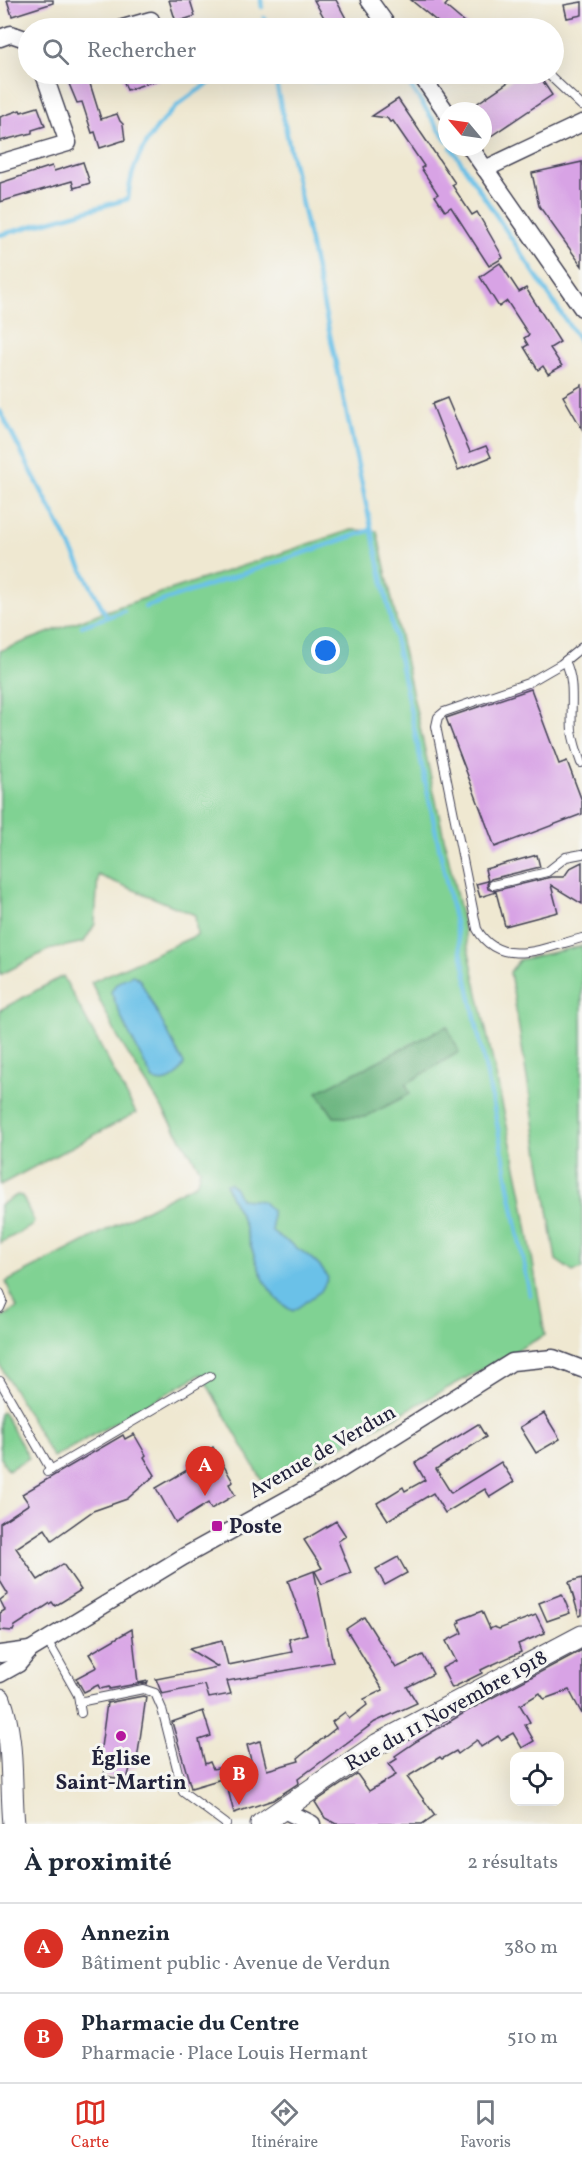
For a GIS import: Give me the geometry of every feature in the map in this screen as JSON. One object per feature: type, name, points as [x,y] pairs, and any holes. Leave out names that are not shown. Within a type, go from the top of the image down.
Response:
[{"type":"street","points":[[369,0],[382,18]]},
{"type":"street","points":[[0,38],[11,34],[18,36]]},
{"type":"street","points":[[0,163],[68,142],[48,84]]},
{"type":"street","points":[[427,84],[439,102]]},
{"type":"street","points":[[486,169],[582,123]]},
{"type":"street","points":[[477,156],[582,308]]},
{"type":"street","name":"Avenue de Verdun","points":[[0,1674],[18,1664],[30,1650],[183,1557],[335,1473],[512,1362],[553,1358],[582,1368]]},
{"type":"street","name":"Rue du 11 Novembre 1918","points":[[261,1824],[378,1744],[582,1636]]},
{"type":"street","name":"Avenue de Verdun","points":[[0,1654],[30,1650]]},
{"type":"street","points":[[0,1699],[8,1724],[14,1824]]},
{"type":"street","points":[[284,1810],[312,1824]]},
{"type":"lane","points":[[559,84],[582,105]]},
{"type":"lane","points":[[582,647],[565,661],[528,683],[444,712],[438,717],[436,726],[477,929],[483,939],[496,950],[516,954],[582,938]]},
{"type":"lane","points":[[565,661],[571,682],[572,729],[575,749],[581,763]]},
{"type":"lane","points":[[493,885],[547,872],[566,857],[582,854]]},
{"type":"lane","points":[[0,1293],[3,1300],[0,1308]]},
{"type":"lane","points":[[0,1381],[49,1471],[210,1376]]},
{"type":"lane","points":[[47,1640],[78,1695],[81,1713]]},
{"type":"lane","points":[[79,1702],[143,1689],[155,1694],[162,1709],[183,1792],[226,1824]]},
{"type":"green space","points":[[351,530],[377,531],[521,1190],[545,1335],[266,1487],[201,1374],[53,1458],[0,1365],[0,1319],[17,1308],[6,1282],[197,1183],[200,1169],[118,1038],[91,982],[197,935],[195,915],[98,875],[95,924],[84,942],[48,950],[0,975],[0,651],[100,613]]},
{"type":"green space","points":[[582,946],[582,1269],[573,1272],[556,1260],[510,972],[519,960]]},
{"type":"green space","points":[[63,976],[136,1113],[0,1185],[0,1010]]},
{"type":"green space","points":[[447,1026],[459,1052],[406,1084],[410,1094],[365,1117],[334,1117],[317,1092]]},
{"type":"green space","points":[[17,1195],[22,1196],[34,1221],[32,1226],[0,1243],[0,1205]]},
{"type":"green space","points":[[3,1412],[29,1458],[8,1470],[0,1456],[0,1414]]},
{"type":"water","points":[[133,975],[140,980],[184,1064],[175,1077],[167,1081],[153,1080],[125,1026],[111,992],[117,983]]},
{"type":"water","points":[[230,1183],[240,1199],[262,1201],[272,1211],[272,1231],[310,1257],[328,1278],[321,1291],[293,1311],[282,1304],[266,1283],[242,1219],[227,1189],[226,1184]]},
{"type":"building","points":[[7,0],[53,0],[53,3],[12,16]]},
{"type":"building","points":[[169,0],[190,0],[195,16],[175,18]]},
{"type":"building","points":[[314,0],[336,0],[346,18],[324,18]]},
{"type":"building","points":[[411,0],[450,0],[445,6],[459,18],[433,18]]},
{"type":"building","points":[[582,2],[582,15],[567,18],[564,5]]},
{"type":"building","points":[[69,84],[90,84],[101,119],[117,114],[123,124],[125,140],[100,148],[95,132],[92,133],[82,102],[77,103]]},
{"type":"building","points":[[125,84],[145,84],[127,90]]},
{"type":"building","points":[[505,84],[545,84],[552,95],[492,135],[492,102],[479,102]]},
{"type":"building","points":[[398,99],[455,183],[452,185],[472,215],[477,212],[503,258],[489,266],[451,207],[445,211],[435,196],[438,194],[421,168],[424,166],[393,121],[372,116]]},
{"type":"building","points":[[38,107],[45,126],[32,130],[32,133],[0,141],[0,117]]},
{"type":"building","points":[[83,162],[90,183],[74,188],[72,181],[0,202],[0,183],[52,166],[54,171]]},
{"type":"building","points":[[582,162],[582,266],[539,206],[532,173]]},
{"type":"building","points":[[500,263],[519,292],[526,288],[560,342],[550,348],[562,366],[548,374],[543,366],[538,370],[524,347],[528,345],[524,338],[529,335],[507,301],[499,307],[480,277]]},
{"type":"building","points":[[582,385],[582,429],[563,396]]},
{"type":"building","points":[[447,398],[470,452],[486,446],[491,457],[458,470],[432,404]]},
{"type":"building","points":[[531,689],[559,764],[567,761],[582,801],[582,814],[495,847],[446,718]]},
{"type":"building","points":[[537,855],[540,867],[491,879],[487,884],[488,889],[494,891],[551,877],[564,877],[570,868],[582,862],[582,904],[551,885],[558,912],[505,926],[496,892],[480,897],[476,884],[488,881],[485,869]]},
{"type":"building","points":[[544,1413],[560,1439],[536,1453],[520,1427]]},
{"type":"building","points":[[478,1424],[486,1437],[436,1469],[451,1493],[501,1462],[514,1482],[490,1497],[485,1489],[445,1513],[433,1493],[388,1520],[377,1503],[403,1487],[405,1491],[425,1480],[415,1463]]},
{"type":"building","points":[[134,1434],[155,1475],[127,1499],[93,1511],[52,1540],[45,1529],[16,1548],[38,1580],[63,1564],[81,1590],[55,1606],[52,1602],[15,1626],[13,1631],[0,1630],[0,1613],[5,1610],[0,1600],[8,1594],[0,1581],[0,1523],[29,1504],[22,1494],[123,1435],[125,1439]]},
{"type":"building","points":[[213,1447],[233,1482],[229,1484],[235,1495],[211,1509],[208,1503],[176,1523],[156,1488],[189,1469],[186,1463]]},
{"type":"building","points":[[336,1521],[346,1536],[338,1541],[351,1573],[322,1584],[315,1571],[322,1568],[304,1540]]},
{"type":"building","points":[[398,1557],[407,1573],[385,1585],[376,1569]]},
{"type":"building","points":[[314,1571],[333,1662],[227,1681],[231,1694],[209,1698],[205,1685],[162,1694],[156,1679],[218,1667],[189,1649],[222,1641],[228,1665],[292,1652],[289,1639],[307,1634],[288,1581]]},
{"type":"building","points":[[582,1578],[582,1615],[579,1616],[569,1582]]},
{"type":"building","points":[[562,1594],[570,1613],[547,1621],[539,1603]]},
{"type":"building","points":[[482,1611],[490,1629],[494,1627],[499,1629],[536,1615],[545,1633],[518,1644],[521,1652],[481,1670],[482,1673],[452,1688],[442,1668],[456,1661],[446,1641],[462,1633],[459,1620]]},
{"type":"building","points":[[364,1617],[396,1668],[423,1655],[433,1674],[407,1687],[417,1703],[375,1722],[298,1779],[299,1783],[273,1800],[234,1813],[225,1778],[191,1788],[172,1722],[203,1711],[211,1736],[199,1740],[205,1764],[210,1762],[213,1769],[227,1766],[228,1771],[252,1764],[247,1745],[260,1741],[267,1770],[299,1761],[298,1758],[336,1728],[332,1722],[345,1712],[349,1719],[367,1705],[364,1699],[383,1690],[346,1629]]},
{"type":"building","points":[[132,1629],[138,1683],[148,1681],[147,1684],[109,1689],[109,1687],[100,1689],[98,1685],[84,1692],[76,1678],[97,1667],[89,1654]]},
{"type":"building","points":[[582,1650],[582,1714],[569,1690],[544,1699],[540,1693],[520,1705],[530,1722],[525,1725],[534,1741],[522,1748],[513,1733],[501,1740],[498,1736],[481,1747],[477,1740],[458,1754],[456,1751],[442,1759],[440,1757],[407,1777],[435,1815],[422,1824],[336,1824],[325,1818],[315,1802],[357,1774],[369,1791],[396,1775],[389,1764],[397,1759],[395,1756],[417,1741],[469,1710]]},
{"type":"building","name":"Église Saint-Martin","points":[[146,1697],[136,1767],[130,1768],[127,1780],[104,1776],[106,1764],[99,1762],[107,1703]]},
{"type":"waterway","points":[[261,0],[262,7]]},
{"type":"waterway","points":[[0,235],[128,199],[133,173],[151,137],[182,102],[208,84]]},
{"type":"waterway","points":[[276,84],[495,1113],[530,1295]]},
{"type":"waterway","points":[[409,84],[438,127]]},
{"type":"waterway","points":[[457,156],[582,345]]},
{"type":"waterway","points":[[0,411],[107,617]]},
{"type":"waterway","points":[[145,607],[371,530]]},
{"type":"waterway","points":[[82,626],[124,611]]},
{"type":"place","name":"Annezin","points":[[205,1496]]},
{"type":"place","name":"Poste","points":[[217,1526]]},
{"type":"place","name":"Église Saint-Martin","points":[[121,1736]]},
{"type":"place","name":"Pharmacie du Centre","points":[[239,1805]]}]
